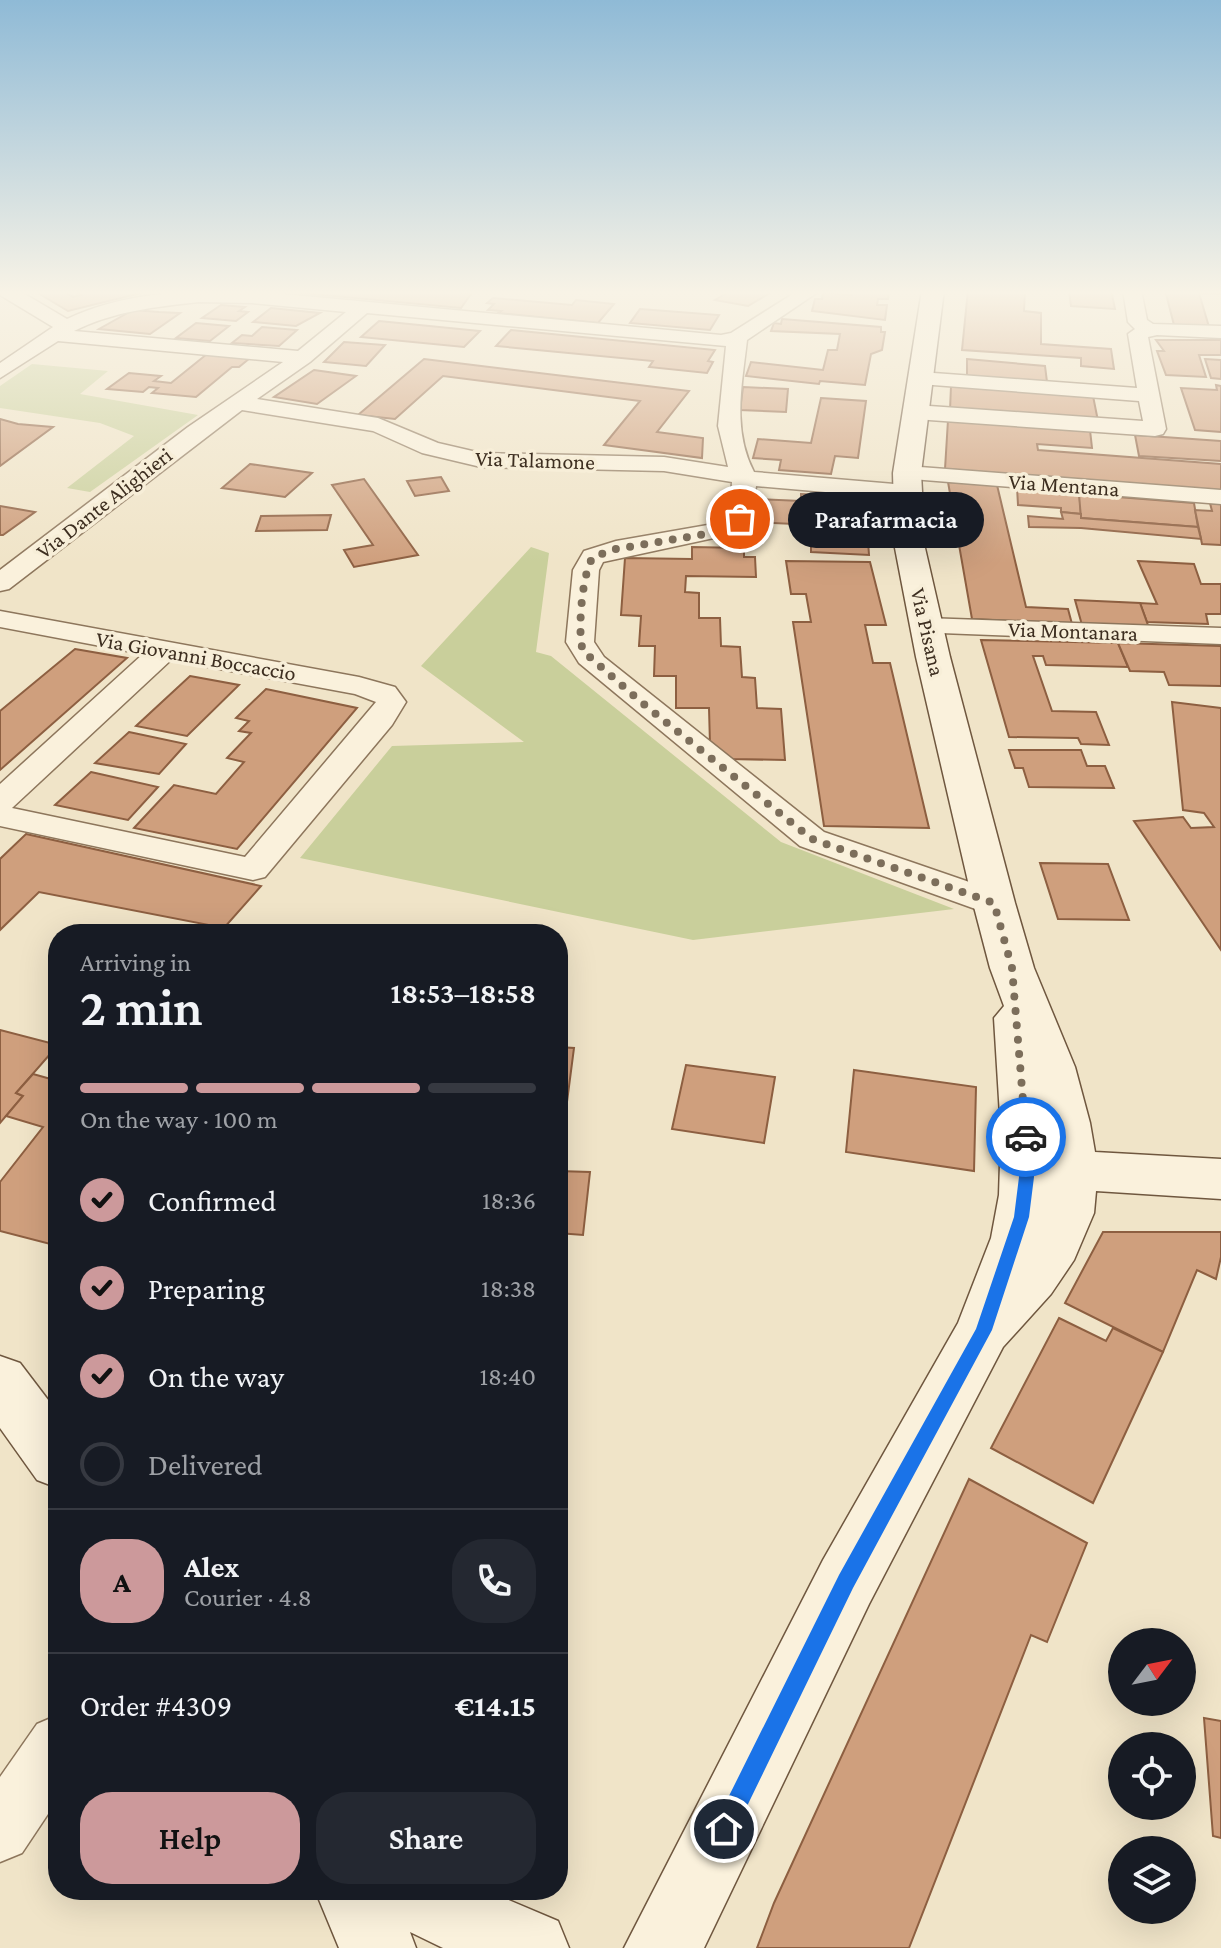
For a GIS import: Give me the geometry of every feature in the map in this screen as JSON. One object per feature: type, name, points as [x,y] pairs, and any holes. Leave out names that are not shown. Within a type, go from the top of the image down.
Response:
[{"type":"main road","name":"Via Pisana","points":[[920,381],[906,482],[910,548],[925,626],[1012,968],[1051,1067],[1066,1123],[1072,1170],[1068,1213],[1055,1245],[1032,1278],[983,1330]]},
{"type":"main road","name":"Via Pisana","points":[[662,1948],[688,1904],[846,1582],[983,1330],[1022,1217],[1027,1157],[1012,968]]},
{"type":"main road","points":[[1021,1063],[1059,1167],[1221,1179]]},
{"type":"main road","points":[[0,1381],[48,1447]]},
{"type":"main road","points":[[356,1900],[378,1948]]},
{"type":"main road","points":[[425,1900],[531,1948]]},
{"type":"street","name":"Via Dante Alighieri","points":[[0,583],[104,502],[270,381]]},
{"type":"street","points":[[733,381],[729,416],[737,465],[744,476],[742,513],[733,526],[616,549],[593,557],[586,570],[580,638],[583,651],[641,702],[812,839],[994,903]]},
{"type":"street","points":[[959,381],[1147,395]]},
{"type":"street","points":[[915,412],[1155,429],[1144,381]]},
{"type":"street","name":"Via Talamone","points":[[238,403],[378,425],[430,448],[481,460],[652,463],[788,484],[906,482]]},
{"type":"street","name":"Via Mentana","points":[[906,482],[1221,497]]},
{"type":"street","points":[[0,547],[41,553]]},
{"type":"street","name":"Via Giovanni Boccaccio","points":[[0,619],[367,688],[390,698],[390,705],[381,718],[253,869],[0,816]]},
{"type":"street","name":"Via Montanara","points":[[925,626],[1221,636]]},
{"type":"street","points":[[0,802],[165,650]]},
{"type":"street","points":[[0,1831],[48,1760]]},
{"type":"green space","points":[[7,381],[96,381],[80,394],[198,415],[90,492],[67,488],[134,436],[100,423],[0,408],[0,386]]},
{"type":"green space","points":[[531,547],[549,553],[536,652],[551,656],[781,842],[954,909],[693,940],[300,858],[392,746],[524,742],[421,666]]},
{"type":"building","points":[[118,381],[215,381],[196,397],[152,393],[158,388],[149,387],[143,392],[107,389]]},
{"type":"building","points":[[298,381],[349,381],[317,404],[274,397]]},
{"type":"building","points":[[398,381],[438,381],[395,419],[358,415]]},
{"type":"building","points":[[482,381],[605,381],[689,391],[657,432],[703,438],[702,458],[604,445],[640,401]]},
{"type":"building","points":[[791,381],[866,381],[865,385],[820,381],[819,384]]},
{"type":"building","points":[[1216,385],[1221,386],[1221,432],[1195,430],[1181,388],[1217,390]]},
{"type":"building","points":[[951,386],[1093,396],[1098,421],[950,410]]},
{"type":"building","points":[[743,387],[788,389],[786,412],[740,410]]},
{"type":"building","points":[[821,398],[866,401],[858,458],[835,456],[831,474],[779,470],[781,460],[753,458],[758,439],[811,443]]},
{"type":"building","points":[[0,419],[18,424],[53,427],[0,466]]},
{"type":"building","points":[[948,420],[1090,430],[1092,448],[1037,444],[1038,450],[1221,464],[1221,491],[945,469]]},
{"type":"building","points":[[1135,435],[1221,441],[1221,461],[1139,456]]},
{"type":"building","points":[[250,464],[312,473],[285,497],[222,488]]},
{"type":"building","points":[[441,477],[449,491],[415,496],[407,481]]},
{"type":"building","points":[[364,479],[418,555],[354,567],[344,550],[373,545],[332,485]]},
{"type":"building","points":[[948,482],[997,485],[1026,607],[1068,609],[1072,624],[972,619]]},
{"type":"building","points":[[1017,487],[1079,491],[1081,514],[1061,512],[1061,508],[1018,505]]},
{"type":"building","points":[[801,494],[843,496],[844,512],[866,513],[869,555],[811,552],[811,519],[794,518],[794,524],[754,522],[755,499],[801,501]]},
{"type":"building","points":[[1079,494],[1194,503],[1198,527],[1081,518]]},
{"type":"building","points":[[1210,503],[1221,504],[1221,545],[1202,544],[1195,510],[1212,511]]},
{"type":"building","points":[[0,506],[35,512],[0,535]]},
{"type":"building","points":[[1061,512],[1081,514],[1081,518],[1198,527],[1201,539],[1081,528],[1029,527],[1028,516],[1063,519]]},
{"type":"building","points":[[331,515],[327,530],[256,531],[261,516]]},
{"type":"building","points":[[692,547],[744,548],[744,557],[755,557],[756,577],[686,576],[685,592],[699,593],[699,618],[720,618],[721,646],[740,647],[742,677],[755,678],[757,708],[781,709],[785,760],[729,759],[710,744],[709,708],[676,708],[676,676],[654,676],[655,646],[639,646],[641,616],[621,615],[625,558],[692,559]]},
{"type":"building","points":[[786,561],[870,562],[886,625],[865,625],[873,663],[890,663],[929,828],[824,826],[793,622],[811,622],[806,594],[791,594]]},
{"type":"building","points":[[1138,561],[1194,564],[1201,584],[1221,584],[1221,614],[1206,614],[1208,624],[1147,622],[1140,603],[1157,604]]},
{"type":"building","points":[[1075,600],[1140,603],[1149,628],[1082,625]]},
{"type":"building","points":[[981,640],[1118,643],[1128,667],[1046,665],[1043,656],[1033,656],[1052,711],[1096,712],[1109,745],[1081,744],[1078,738],[1009,737]]},
{"type":"building","points":[[1118,643],[1221,646],[1221,686],[1169,685],[1164,672],[1130,671]]},
{"type":"building","points":[[75,649],[127,658],[0,770],[0,711]]},
{"type":"building","points":[[190,676],[239,685],[187,736],[136,726]]},
{"type":"building","points":[[266,689],[357,708],[237,849],[134,828],[174,785],[216,794],[244,762],[227,758],[251,733],[239,731],[249,721],[236,718]]},
{"type":"building","points":[[1172,702],[1221,708],[1221,950],[1134,821],[1183,817],[1191,828],[1214,827],[1204,813],[1183,810]]},
{"type":"building","points":[[129,732],[186,744],[159,774],[95,763]]},
{"type":"building","points":[[1009,750],[1081,750],[1087,766],[1105,766],[1114,788],[1029,787],[1023,768],[1015,768]]},
{"type":"building","points":[[91,772],[158,787],[128,820],[55,805]]},
{"type":"building","points":[[26,834],[261,886],[228,924],[203,924],[39,892],[0,930],[0,859]]},
{"type":"building","points":[[1040,863],[1108,864],[1129,920],[1058,919]]},
{"type":"building","points":[[0,1030],[48,1042],[48,1056],[16,1093],[23,1096],[0,1123]]},
{"type":"building","points":[[568,1048],[574,1048],[568,1094]]},
{"type":"building","points":[[686,1065],[775,1077],[764,1143],[672,1129]]},
{"type":"building","points":[[854,1070],[976,1087],[974,1171],[846,1152]]},
{"type":"building","points":[[33,1074],[48,1078],[48,1243],[0,1231],[0,1182],[43,1127],[6,1116],[23,1096],[16,1093]]},
{"type":"building","points":[[568,1171],[590,1172],[583,1235],[568,1234]]},
{"type":"building","points":[[1103,1232],[1221,1232],[1221,1257],[1216,1279],[1197,1270],[1163,1352],[1065,1303]]},
{"type":"building","points":[[1059,1318],[1106,1341],[1113,1328],[1163,1352],[1093,1503],[991,1448]]},
{"type":"building","points":[[969,1479],[1087,1543],[1047,1642],[1031,1635],[909,1948],[757,1948],[774,1903]]},
{"type":"building","points":[[1204,1718],[1221,1721],[1221,1838],[1213,1836]]},
{"type":"way so far","points":[[740,519],[737,524],[718,532],[616,549],[593,557],[586,570],[580,638],[583,651],[641,702],[812,839],[994,903],[1012,968],[1026,1137]]},
{"type":"place","name":"Parafarmacia","points":[[740,519]]},
{"type":"route","points":[[724,1829],[846,1582],[983,1330],[1022,1217],[1026,1137]]}]
